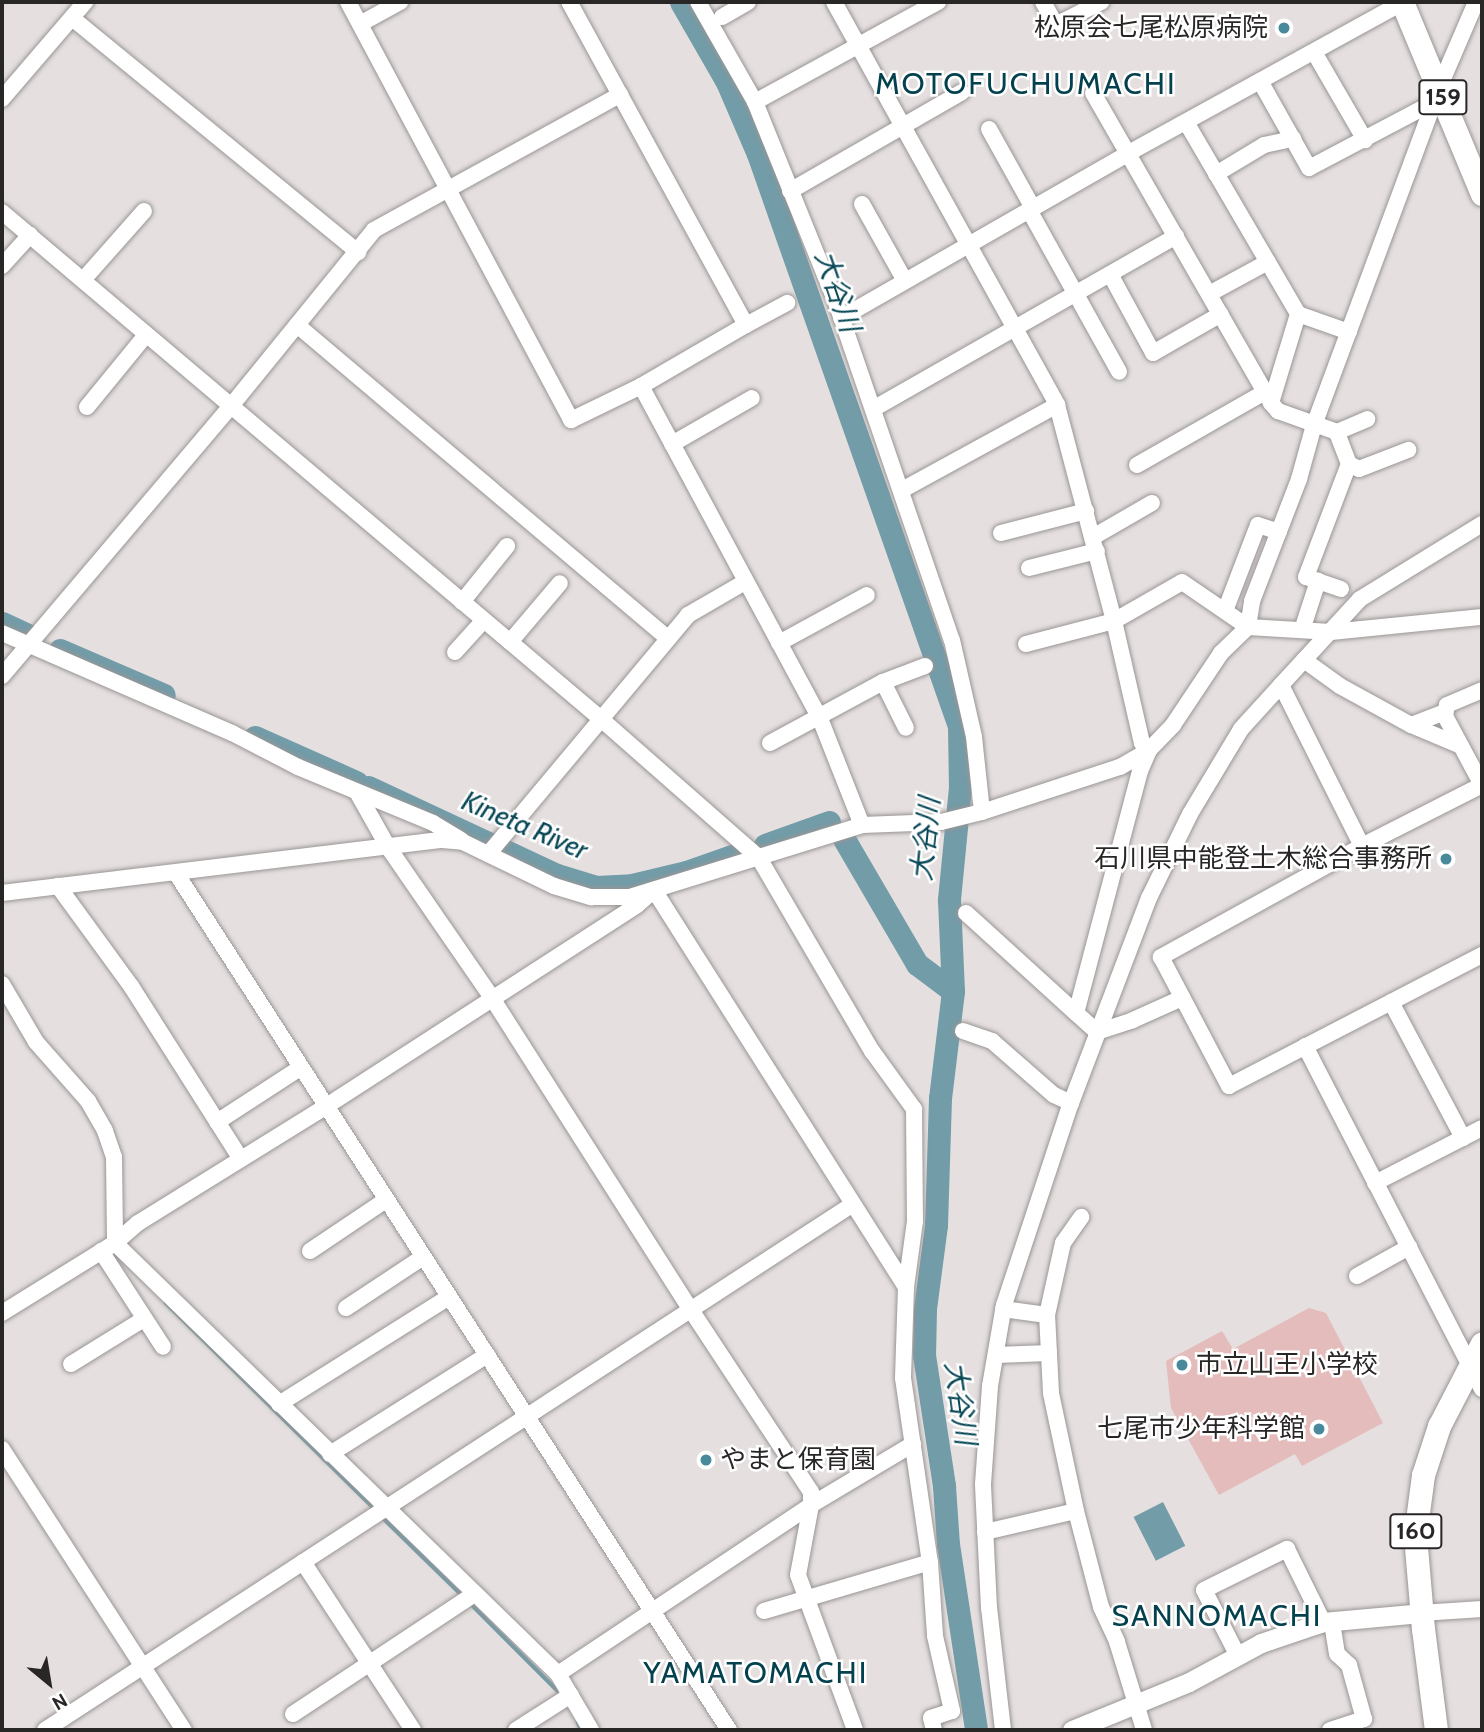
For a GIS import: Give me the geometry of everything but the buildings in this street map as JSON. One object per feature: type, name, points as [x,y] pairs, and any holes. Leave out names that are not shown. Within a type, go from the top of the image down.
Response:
[{"type":"highway","name":"159","points":[[1402,2],[1437,95],[1482,194]]},
{"type":"highway","name":"160","points":[[1436,1730],[1421,1613],[1415,1535],[1423,1475],[1439,1426],[1482,1343]]},
{"type":"main road","points":[[1072,1730],[1189,1682],[1261,1643],[1327,1621],[1421,1613]]},
{"type":"street","points":[[2,99],[85,2]]},
{"type":"street","points":[[348,2],[449,186],[571,420],[641,386],[787,303]]},
{"type":"street","points":[[360,24],[400,2]]},
{"type":"street","points":[[569,2],[746,325]]},
{"type":"street","points":[[698,2],[755,102],[841,318],[902,490],[952,640],[974,737],[977,813]]},
{"type":"street","points":[[722,17],[748,2]]},
{"type":"street","points":[[834,2],[861,46],[967,245],[1057,405],[1095,544],[1142,743],[1149,750]]},
{"type":"street","points":[[755,102],[938,2]]},
{"type":"street","points":[[1043,2],[1056,25],[1101,2]]},
{"type":"street","points":[[841,318],[1127,154],[1402,2]]},
{"type":"street","points":[[2,892],[442,840],[494,846],[554,886],[591,897],[630,897],[862,825],[941,822],[977,813],[1120,767],[1149,750],[1173,725],[1221,653],[1248,627],[1252,601],[1299,479],[1314,425],[1437,95],[1476,2]]},
{"type":"street","points":[[72,18],[358,252]]},
{"type":"street","points":[[1314,52],[1365,140]]},
{"type":"street","points":[[1260,81],[1309,168],[1365,140],[1437,95]]},
{"type":"street","points":[[790,191],[962,92]]},
{"type":"street","points":[[1093,93],[1268,398],[1278,411],[1337,432],[1367,419]]},
{"type":"street","points":[[2,676],[231,406],[358,252],[373,230],[449,186],[620,95]]},
{"type":"street","points":[[1186,122],[1298,314],[1349,332]]},
{"type":"street","points":[[989,129],[1119,372]]},
{"type":"street","points":[[1216,174],[1264,145],[1293,139]]},
{"type":"street","points":[[862,204],[905,281]]},
{"type":"street","points":[[83,280],[144,211]]},
{"type":"street","points":[[2,212],[601,719],[759,858],[872,1051],[914,1109],[915,1221],[906,1287],[903,1378],[930,1562],[935,1636],[953,1712],[931,1718],[934,1730]]},
{"type":"street","points":[[2,266],[30,235]]},
{"type":"street","points":[[873,409],[1176,236]]},
{"type":"street","points":[[1209,294],[1268,262]]},
{"type":"street","points":[[1110,274],[1153,353],[1221,314]]},
{"type":"street","points":[[1138,465],[1268,398],[1298,314]]},
{"type":"street","points":[[297,325],[668,639]]},
{"type":"street","points":[[87,407],[146,335]]},
{"type":"street","points":[[641,386],[819,716],[862,825]]},
{"type":"street","points":[[672,444],[752,398]]},
{"type":"street","points":[[902,490],[1057,405]]},
{"type":"street","points":[[1337,432],[1349,464],[1307,577],[1341,589]]},
{"type":"street","points":[[1349,464],[1359,469],[1408,450]]},
{"type":"street","points":[[1028,568],[1095,544],[1152,503]]},
{"type":"street","points":[[1001,533],[1086,512]]},
{"type":"street","points":[[1225,611],[1258,524],[1279,532]]},
{"type":"street","points":[[1003,1730],[989,1608],[983,1484],[1003,1309],[1071,1103],[1149,898],[1190,814],[1241,729],[1280,685],[1360,599],[1482,524]]},
{"type":"street","points":[[462,602],[506,546]]},
{"type":"street","points":[[1302,630],[1318,581]]},
{"type":"street","points":[[494,846],[688,615],[745,582]]},
{"type":"street","points":[[1026,644],[1114,621],[1182,582],[1248,627],[1331,632],[1482,617]]},
{"type":"street","points":[[510,642],[560,583]]},
{"type":"street","points":[[779,643],[867,595]]},
{"type":"street","points":[[455,652],[484,620]]},
{"type":"street","points":[[2,633],[357,792],[433,823],[463,842]]},
{"type":"street","points":[[1304,660],[1340,686],[1411,726],[1461,746]]},
{"type":"street","points":[[770,743],[883,682],[925,666]]},
{"type":"street","points":[[883,682],[906,728]]},
{"type":"street","points":[[1280,685],[1362,846]]},
{"type":"street","points":[[1482,690],[1447,705],[1445,712],[1482,785],[1362,846],[1161,957],[1229,1086],[1482,955]]},
{"type":"street","points":[[1411,726],[1445,712]]},
{"type":"street","points":[[1076,1013],[1132,812],[1140,771],[1149,750]]},
{"type":"street","points":[[357,792],[388,847],[492,998],[811,1492],[798,1576],[804,1599],[855,1730]]},
{"type":"street","points":[[176,873],[325,1107],[528,1416],[651,1613],[729,1730]]},
{"type":"street","points":[[58,886],[131,986],[241,1159]]},
{"type":"street","points":[[2,1312],[108,1247],[138,1223],[325,1107],[637,905],[654,890]]},
{"type":"street","points":[[654,890],[906,1287]]},
{"type":"street","points":[[966,913],[1097,1032]]},
{"type":"street","points":[[2,984],[36,1042],[88,1101],[105,1130],[114,1157],[108,1247],[144,1319],[163,1347]]},
{"type":"street","points":[[1097,1032],[1133,1020],[1182,998]]},
{"type":"street","points":[[1391,1002],[1463,1138]]},
{"type":"street","points":[[963,1031],[992,1041],[1054,1095],[1071,1103]]},
{"type":"street","points":[[1305,1046],[1482,1389]]},
{"type":"street","points":[[217,1122],[300,1068]]},
{"type":"street","points":[[1375,1183],[1482,1128]]},
{"type":"street","points":[[310,1251],[386,1200]]},
{"type":"street","points":[[51,1729],[141,1666],[853,1204]]},
{"type":"street","points":[[1080,1216],[1063,1243],[1047,1315],[1051,1392],[1076,1511],[1101,1607],[1116,1642],[1144,1730]]},
{"type":"street","points":[[108,1247],[279,1404],[330,1454],[381,1512],[474,1594],[558,1674],[591,1730]]},
{"type":"street","points":[[1357,1276],[1409,1247]]},
{"type":"street","points":[[346,1308],[424,1257]]},
{"type":"street","points":[[279,1404],[449,1297]]},
{"type":"street","points":[[1003,1309],[1047,1315]]},
{"type":"street","points":[[71,1364],[144,1319]]},
{"type":"street","points":[[996,1355],[1049,1353]]},
{"type":"street","points":[[330,1454],[487,1355]]},
{"type":"street","points":[[558,1674],[811,1505],[912,1444]]},
{"type":"street","points":[[2,1449],[184,1730]]},
{"type":"street","points":[[985,1532],[1076,1511]]},
{"type":"street","points":[[1238,1656],[1204,1590],[1287,1549],[1327,1621],[1337,1654],[1349,1665],[1365,1724],[1329,1730]]},
{"type":"street","points":[[303,1562],[413,1730]]},
{"type":"street","points":[[764,1611],[930,1562]]},
{"type":"street","points":[[293,1714],[474,1594]]},
{"type":"street","points":[[1421,1613],[1482,1609]]},
{"type":"street","points":[[516,1730],[571,1695]]},
{"type":"shaded area","points":[[1309,1308],[1326,1313],[1383,1423],[1302,1466],[1295,1454],[1219,1495],[1171,1408],[1166,1361],[1222,1331],[1233,1349]]},
{"type":"water","points":[[1163,1502],[1185,1546],[1156,1561],[1134,1517]]},
{"type":"waterway","name":"大谷川","points":[[681,2],[727,82],[758,154],[959,726],[960,787],[949,900],[953,991],[940,1098],[936,1225],[925,1309],[924,1355],[944,1486],[948,1544],[976,1730]]},
{"type":"waterway","name":"Kineta River","points":[[2,623],[28,635]]},
{"type":"waterway","name":"Kineta River","points":[[60,650],[164,695]]},
{"type":"waterway","name":"Kineta River","points":[[255,737],[356,782]]},
{"type":"waterway","name":"Kineta River","points":[[368,787],[557,875],[596,887],[632,885],[686,872],[746,851]]},
{"type":"waterway","name":"Kineta River","points":[[765,845],[829,822]]},
{"type":"waterway","name":"Kineta River","points":[[844,839],[917,964],[953,991]]},
{"type":"waterway","points":[[166,1303],[375,1509]]},
{"type":"waterway","points":[[382,1517],[462,1595]]},
{"type":"waterway","points":[[470,1603],[558,1691]]},
{"type":"waterway","points":[[578,1722],[581,1730]]},
{"type":"place","name":"松原会七尾松原病院","points":[[1284,28]]},
{"type":"place","name":"石川県中能登土木総合事務所","points":[[1446,859]]},
{"type":"place","name":"市立山王小学校","points":[[1182,1365]]},
{"type":"place","name":"七尾市少年科学館","points":[[1319,1429]]},
{"type":"place","name":"やまと保育園","points":[[706,1460]]},
{"type":"district","name":"MOTOFUCHUMACHI","points":[[1026,84]]},
{"type":"district","name":"SANNOMACHI","points":[[1217,1616]]},
{"type":"district","name":"YAMATOMACHI","points":[[756,1673]]}]
